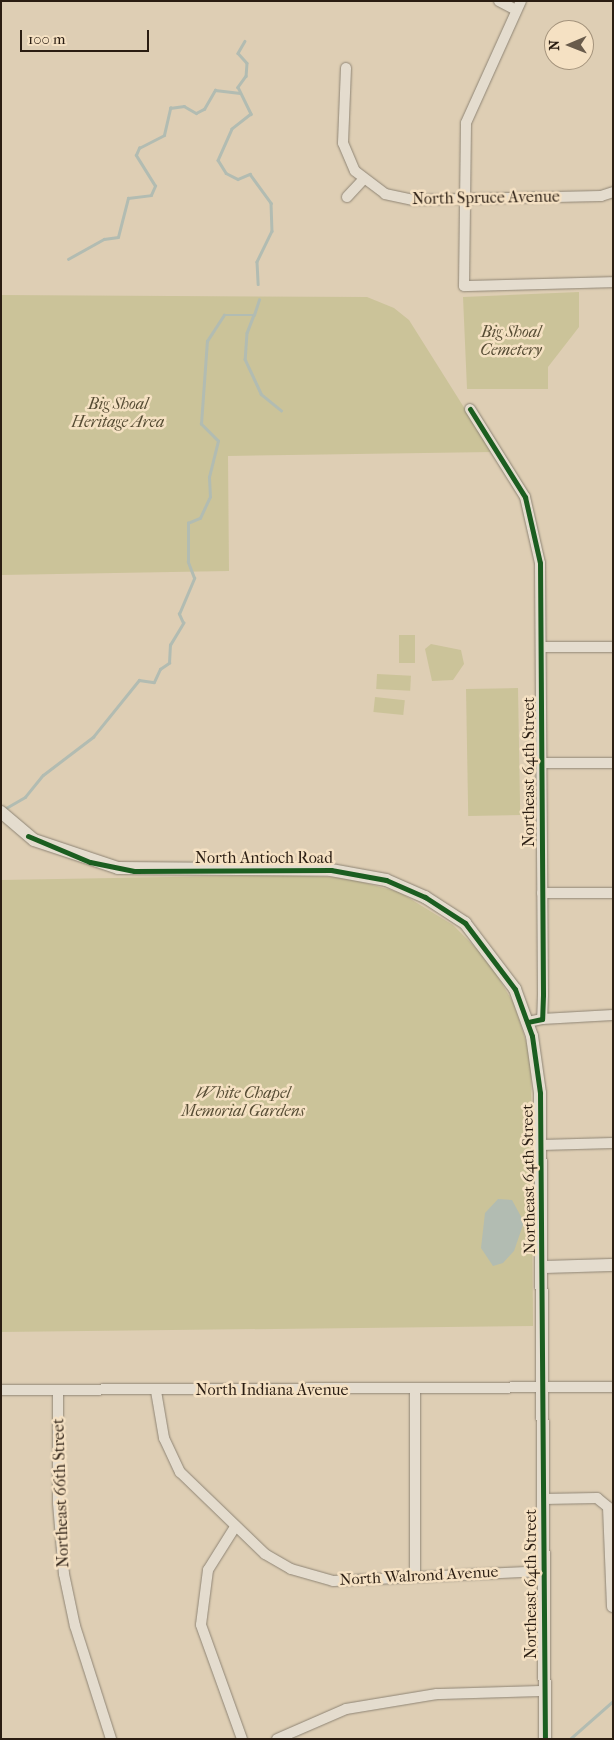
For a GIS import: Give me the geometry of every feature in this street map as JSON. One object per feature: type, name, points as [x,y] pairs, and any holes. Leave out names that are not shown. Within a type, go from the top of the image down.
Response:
[{"type":"street","points":[[499,1],[518,6],[470,109],[464,138],[464,286],[613,282]]},
{"type":"street","name":"North Spruce Avenue","points":[[346,68],[342,136],[348,158],[364,180],[399,198],[463,200],[601,196],[613,192]]},
{"type":"street","points":[[347,197],[364,180]]},
{"type":"street","name":"Northeast 64th Street","points":[[470,409],[524,497],[536,529],[541,648],[542,1019]]},
{"type":"street","points":[[541,648],[613,647]]},
{"type":"street","points":[[542,763],[613,763]]},
{"type":"street","name":"North Antioch Road","points":[[1,812],[8,826],[58,851],[118,868],[331,870],[386,880],[425,897],[465,923],[507,975],[528,1022]]},
{"type":"street","points":[[542,893],[613,893]]},
{"type":"street","points":[[528,1022],[542,1019],[613,1016]]},
{"type":"street","name":"Northeast 64th Street","points":[[528,1022],[539,1072],[541,1145],[545,1739]]},
{"type":"street","points":[[541,1145],[613,1143]]},
{"type":"street","points":[[542,1267],[613,1265]]},
{"type":"street","name":"North Indiana Avenue","points":[[1,1390],[156,1391],[613,1387]]},
{"type":"street","points":[[415,1389],[416,1577]]},
{"type":"street","name":"Northeast 66th Street","points":[[58,1390],[58,1503],[64,1574],[75,1626],[111,1739]]},
{"type":"street","name":"North Walrond Avenue","points":[[156,1391],[164,1438],[180,1472],[265,1554],[305,1575],[333,1581],[543,1571]]},
{"type":"street","points":[[543,1498],[597,1498],[608,1507],[612,1519],[612,1607]]},
{"type":"street","points":[[235,1527],[208,1570],[201,1625],[242,1739]]},
{"type":"street","points":[[278,1739],[346,1709],[378,1703],[472,1691],[544,1691]]},
{"type":"green space","name":"Big Shoal Cemetery","points":[[579,292],[579,327],[548,367],[548,389],[467,389],[463,297]]},
{"type":"green space","name":"Big Shoal Heritage Area","points":[[1,295],[367,297],[394,308],[409,320],[492,452],[228,456],[229,571],[1,575]]},
{"type":"green space","points":[[399,635],[415,635],[415,663],[399,663]]},
{"type":"green space","points":[[431,644],[461,650],[464,664],[453,680],[432,681],[425,649]]},
{"type":"green space","points":[[377,674],[411,676],[410,691],[376,689]]},
{"type":"green space","points":[[518,688],[520,815],[468,816],[466,689]]},
{"type":"green space","points":[[375,697],[405,700],[403,715],[373,712]]},
{"type":"green space","name":"White Chapel Memorial Gardens","points":[[290,875],[346,878],[399,892],[453,925],[488,960],[514,1004],[531,1057],[533,1326],[1,1332],[1,880]]},
{"type":"shaded area","points":[[498,1199],[512,1200],[524,1222],[514,1251],[503,1263],[493,1266],[481,1248],[485,1213]]},
{"type":"waterway","points":[[245,41],[238,53],[247,63],[246,76],[238,87],[251,114],[232,129],[218,160],[226,173],[238,179],[250,174],[271,203],[272,231],[257,262],[258,284]]},
{"type":"waterway","points":[[68,259],[104,239],[118,237],[128,198],[151,195],[155,186],[136,155],[139,148],[164,135],[170,108],[184,106],[196,113],[204,109],[215,90],[240,93]]},
{"type":"waterway","points":[[6,808],[25,797],[43,775],[93,737],[139,680],[154,682],[160,669],[169,663],[170,645],[183,623],[179,614],[194,578],[188,562],[188,523],[200,518],[210,497],[209,477],[218,441],[201,424],[207,341],[224,315],[254,315],[259,300]]},
{"type":"waterway","points":[[254,315],[247,333],[245,359],[261,394],[281,410]]},
{"type":"waterway","points":[[570,1739],[613,1701]]},
{"type":"cycle path","points":[[470,409],[525,497],[540,563],[543,995],[542,1019],[528,1022]]},
{"type":"cycle path","points":[[28,836],[90,862],[134,871],[331,870],[386,880],[425,897],[465,923],[515,989],[532,1036],[540,1093],[545,1739]]}]
